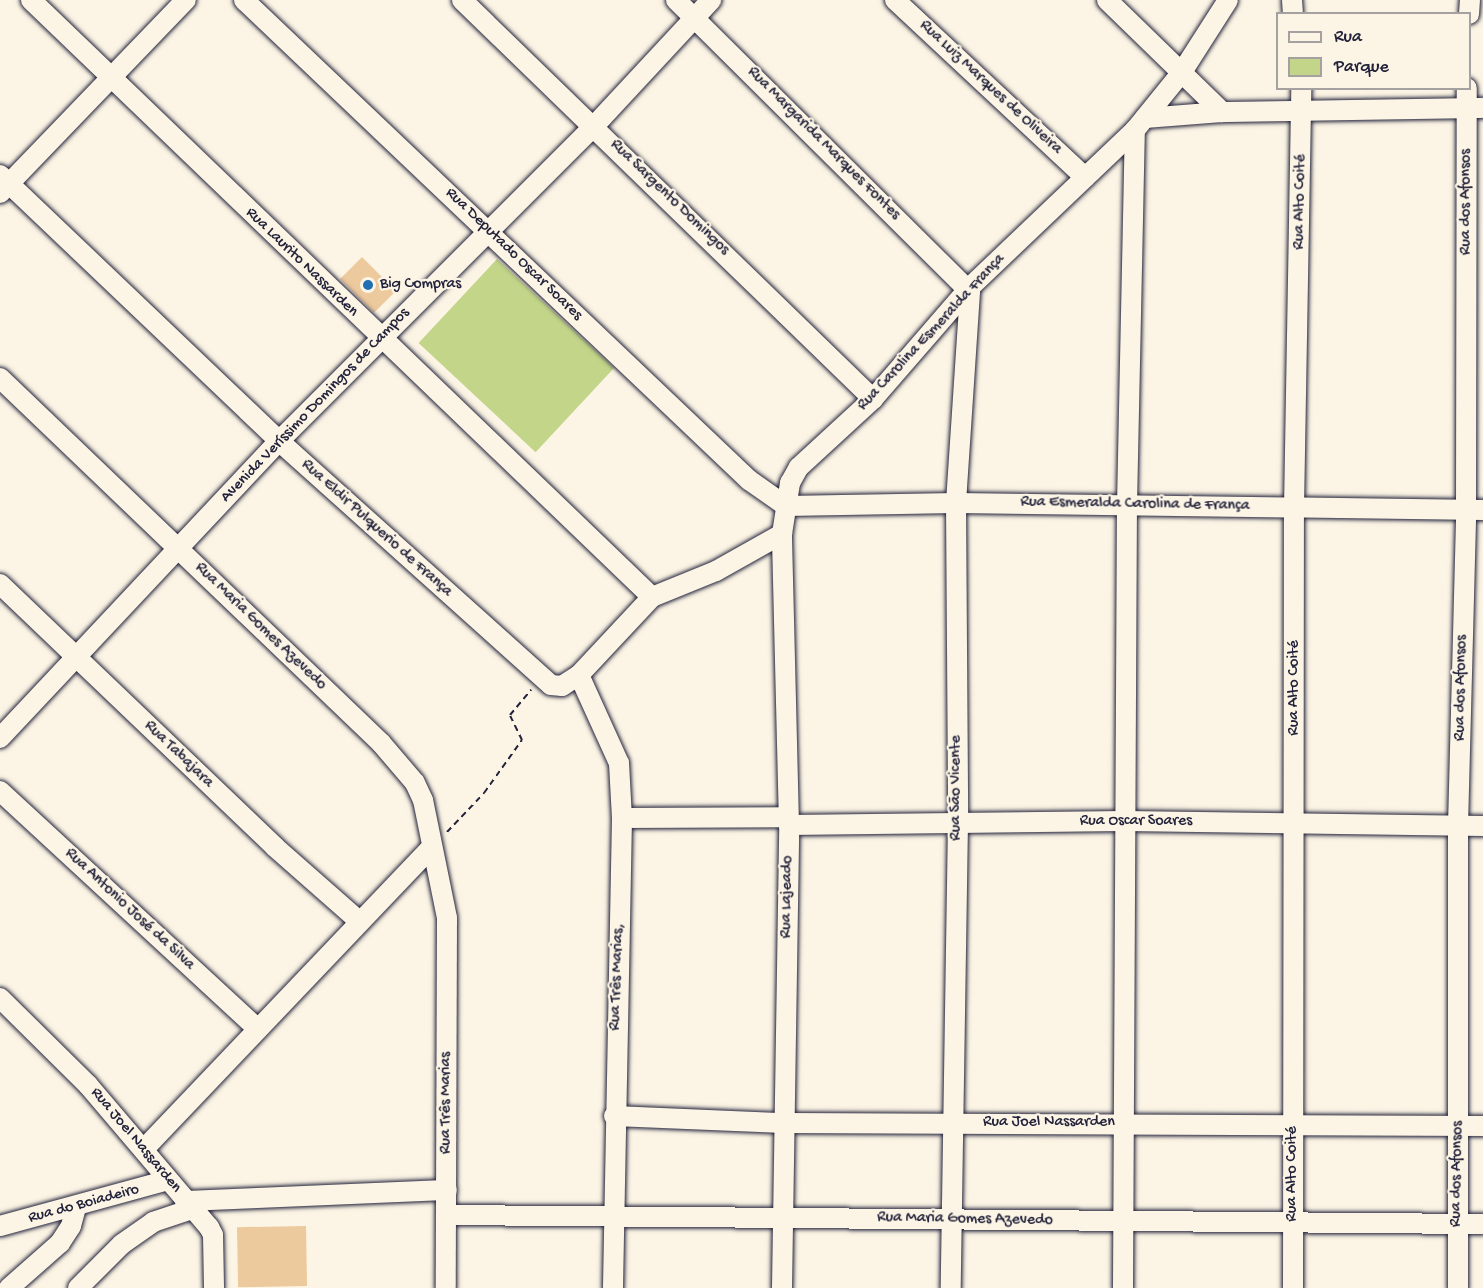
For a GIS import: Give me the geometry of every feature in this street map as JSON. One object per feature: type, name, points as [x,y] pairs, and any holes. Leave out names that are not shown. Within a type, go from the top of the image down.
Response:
[{"type":"street","name":"Rua Laurito Nassarden","points":[[31,0],[381,340],[652,597]]},
{"type":"street","points":[[3,184],[111,78],[186,0]]},
{"type":"street","name":"Rua Deputado Oscar Soares","points":[[244,0],[749,480],[786,506]]},
{"type":"street","name":"Rua Sargento Domingos","points":[[462,0],[594,125],[873,399]]},
{"type":"street","name":"Rua Margarida Marques Fontes","points":[[676,0],[969,288]]},
{"type":"street","name":"Avenida Veríssimo Domingos de Campos","points":[[0,738],[279,441],[594,125],[711,0]]},
{"type":"street","name":"Rua Luiz Marques de Oliveira","points":[[896,0],[1084,177]]},
{"type":"street","points":[[1107,0],[1222,112]]},
{"type":"street","name":"Rua Carolina Esmeralda França","points":[[786,506],[790,483],[799,467],[873,399],[969,288],[1140,124],[1182,72],[1228,0]]},
{"type":"street","name":"Rua Alto Coité","points":[[1293,1288],[1294,508],[1303,112],[1301,90]]},
{"type":"street","points":[[1123,1288],[1127,505],[1140,124],[1222,112],[1303,112],[1472,101]]},
{"type":"street","name":"Rua dos Afonsos","points":[[1458,1288],[1458,826],[1474,510],[1472,101]]},
{"type":"street","name":"Rua Eldir Pulquerio de França","points":[[3,184],[279,441],[542,681]]},
{"type":"street","name":"Rua São Vicente","points":[[951,1288],[958,822],[956,503],[969,288]]},
{"type":"street","name":"Rua Maria Gomes Azevedo","points":[[0,378],[381,743],[416,783],[423,800],[447,918]]},
{"type":"street","name":"Rua Esmeralda Carolina de França","points":[[786,506],[956,503],[1474,510]]},
{"type":"street","name":"Rua Lajeado","points":[[782,1288],[789,821],[782,534],[786,506]]},
{"type":"street","points":[[542,681],[562,686],[579,675],[652,597],[716,571],[782,534]]},
{"type":"street","name":"Rua Tabajara","points":[[0,584],[275,847],[360,922]]},
{"type":"street","name":"Rua Três Marias,","points":[[579,675],[619,763],[622,818],[612,1218],[613,1288]]},
{"type":"street","name":"Rua Antonio José da Silva","points":[[0,791],[258,1029]]},
{"type":"street","name":"Rua Oscar Soares","points":[[622,818],[1483,826]]},
{"type":"street","points":[[144,1149],[432,847]]},
{"type":"street","name":"Rua Três Marias","points":[[446,1288],[447,918]]},
{"type":"street","name":"Rua Joel Nassarden","points":[[0,998],[88,1085],[144,1149],[188,1205],[447,1190]]},
{"type":"street","name":"Rua Joel Nassarden","points":[[614,1116],[784,1123],[1483,1126]]},
{"type":"street","name":"Rua do Boiadeiro","points":[[4,1220],[76,1207],[168,1180]]},
{"type":"street","points":[[78,1288],[103,1260],[139,1232],[153,1222],[188,1205],[213,1235],[213,1288]]},
{"type":"street","points":[[9,1288],[60,1243],[71,1226],[76,1207]]},
{"type":"street","name":"Rua Maria Gomes Azevedo","points":[[447,1215],[1483,1224]]},
{"type":"path","points":[[432,847],[484,793],[522,740],[510,715],[520,699],[542,681]]},
{"type":"green space","points":[[497,259],[614,368],[536,452],[419,343]]},
{"type":"building","name":"Big Compras","points":[[362,257],[396,291],[374,313],[340,279]]},
{"type":"building","points":[[306,1226],[307,1286],[238,1287],[237,1227]]},
{"type":"place","name":"Big Compras","points":[[368,285]]}]
